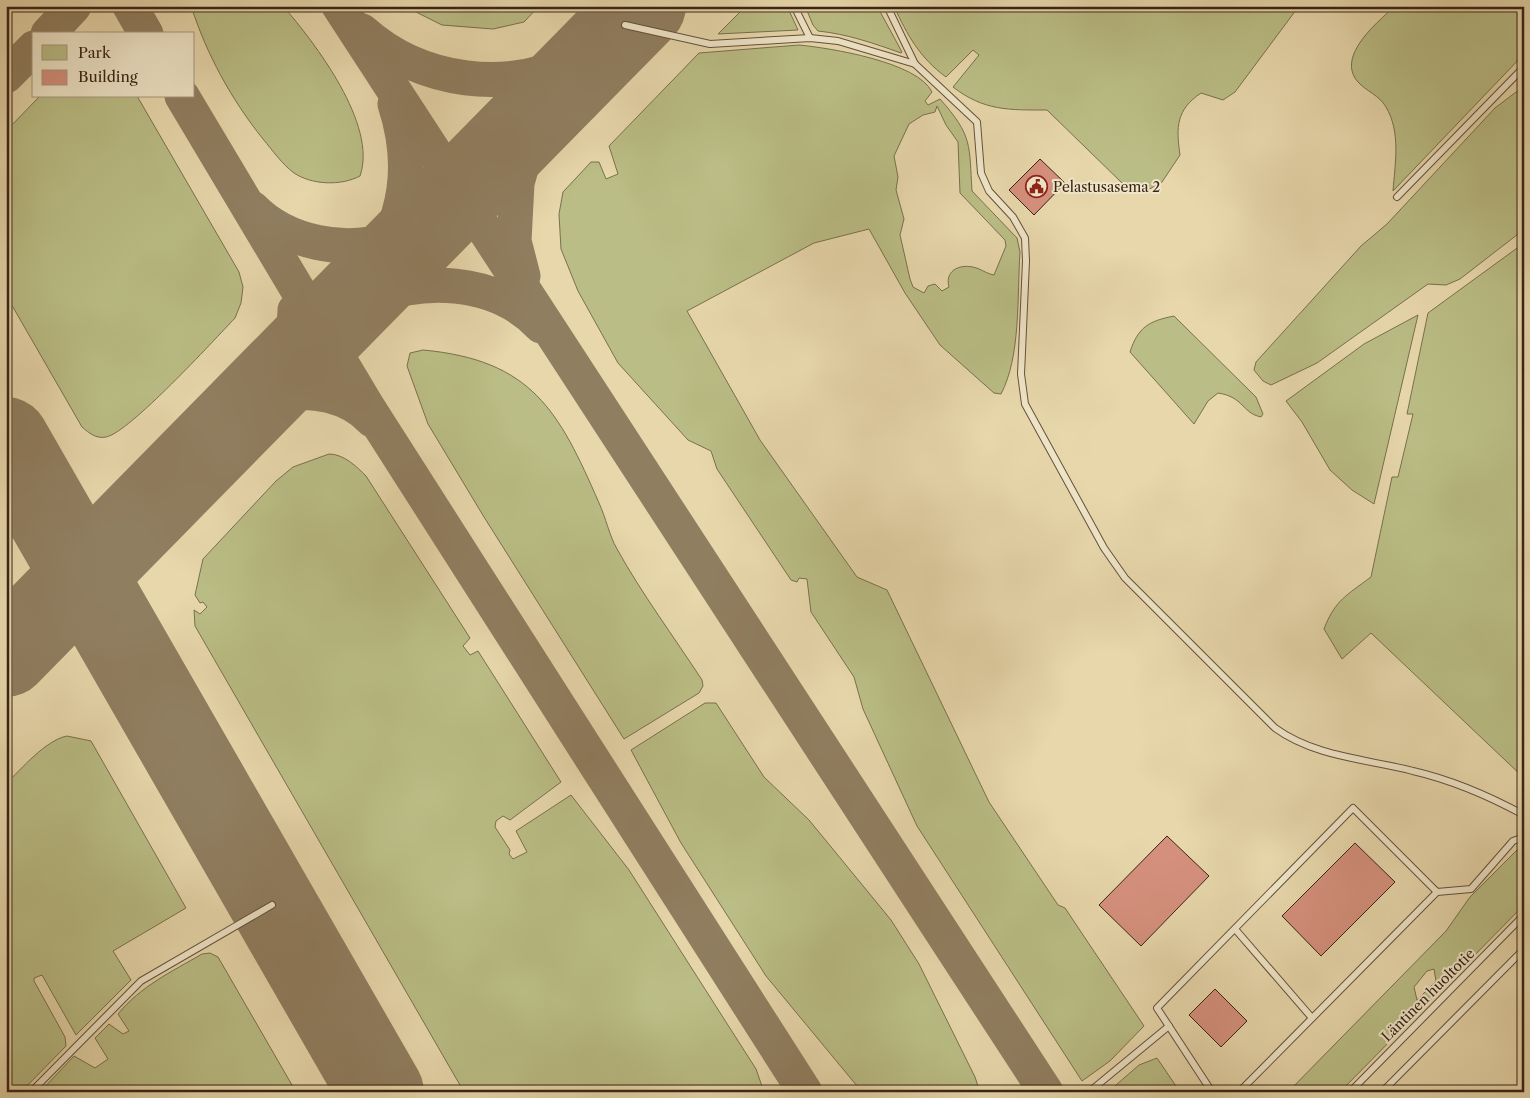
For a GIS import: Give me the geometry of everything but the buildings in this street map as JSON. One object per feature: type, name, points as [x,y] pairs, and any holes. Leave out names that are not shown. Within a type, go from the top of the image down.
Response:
[{"type":"lane","points":[[794,6],[810,38]]},
{"type":"lane","points":[[887,6],[915,64],[977,122],[980,174],[989,191],[1021,228],[1025,238],[1026,261],[1021,374],[1025,404],[1104,548],[1125,578],[1275,728],[1291,740],[1333,754],[1446,780],[1473,790],[1524,815]]},
{"type":"lane","points":[[625,25],[710,44],[810,38],[838,41],[915,64]]},
{"type":"lane","points":[[1397,197],[1524,67]]},
{"type":"lane","points":[[1212,1092],[1157,1008],[1353,808],[1437,892]]},
{"type":"lane","points":[[1240,1092],[1437,892],[1471,889],[1513,842],[1524,837]]},
{"type":"lane","points":[[31,1092],[141,981],[272,905]]},
{"type":"lane","name":"Läntinen huoltotie","points":[[1350,1092],[1524,916]]},
{"type":"lane","points":[[1235,929],[1312,1018]]},
{"type":"lane","points":[[1382,1092],[1524,949]]},
{"type":"lane","points":[[1089,1092],[1169,1026]]},
{"type":"green space","points":[[191,6],[283,6],[326,63],[352,110],[360,133],[363,156],[360,176],[336,183],[318,182],[301,177],[286,166],[251,124],[230,92],[212,59]]},
{"type":"green space","points":[[404,6],[539,6],[524,22],[493,29],[442,25]]},
{"type":"green space","points":[[746,6],[787,6],[798,30],[718,34]]},
{"type":"green space","points":[[805,6],[877,6],[902,52],[850,37],[818,31],[813,25]]},
{"type":"green space","points":[[894,6],[1299,6],[1235,92],[1223,100],[1201,93],[1187,106],[1182,113],[1178,128],[1180,155],[1162,182],[1146,191],[1122,183],[1047,110],[997,108],[975,101],[953,87],[979,55],[973,50],[946,77],[929,62],[915,45]]},
{"type":"green space","points":[[1395,6],[1524,6],[1524,54],[1393,191],[1396,148],[1391,117],[1380,99],[1358,82],[1352,72],[1352,61],[1355,50],[1362,40]]},
{"type":"green space","points":[[799,45],[831,49],[872,58],[910,72],[924,81],[932,92],[925,101],[928,105],[940,99],[959,123],[964,132],[969,151],[972,191],[1017,238],[1020,252],[1017,325],[1012,362],[1001,394],[994,393],[940,345],[905,293],[869,229],[814,243],[687,311],[760,440],[857,577],[887,590],[989,802],[1058,905],[1065,908],[1144,1026],[1110,1061],[1082,1081],[917,826],[863,709],[854,677],[811,612],[807,579],[799,578],[797,582],[791,580],[717,469],[711,451],[688,440],[618,363],[578,291],[561,249],[559,214],[563,192],[591,162],[599,162],[606,179],[618,174],[609,146],[699,53]],"holes":[[[937,106],[946,125],[958,142],[960,193],[1005,240],[1006,246],[994,275],[973,267],[961,267],[949,276],[949,287],[942,291],[935,284],[928,286],[924,293],[913,287],[900,235],[904,219],[896,190],[898,177],[894,156],[909,124],[923,115],[935,112]]]},
{"type":"green space","points":[[1524,86],[1524,229],[1460,279],[1446,285],[1428,284],[1317,363],[1271,385],[1263,381],[1254,370],[1256,362],[1361,246],[1387,224],[1495,108]]},
{"type":"green space","points":[[38,98],[138,98],[239,272],[243,287],[241,303],[235,318],[133,420],[117,432],[106,437],[96,436],[82,427],[6,295],[6,131]]},
{"type":"green space","points":[[1524,243],[1524,778],[1371,633],[1342,659],[1324,629],[1337,605],[1371,577],[1392,477],[1398,477],[1413,414],[1407,414],[1428,313]]},
{"type":"green space","points":[[1418,315],[1374,504],[1352,490],[1330,470],[1302,422],[1286,401],[1364,344]]},
{"type":"green space","points":[[1174,316],[1256,397],[1263,414],[1261,417],[1250,412],[1233,398],[1218,393],[1208,401],[1194,424],[1130,352],[1133,343],[1141,331],[1151,323]]},
{"type":"green space","points":[[423,350],[460,356],[491,365],[516,379],[537,396],[554,417],[570,442],[584,470],[617,549],[647,599],[702,680],[703,686],[699,693],[624,739],[484,517],[428,424],[407,366],[410,353]]},
{"type":"green space","points":[[329,454],[340,456],[366,476],[470,638],[463,646],[470,655],[478,651],[561,782],[510,820],[503,816],[496,821],[495,827],[510,850],[509,854],[513,859],[527,852],[516,831],[571,795],[629,870],[756,1069],[764,1092],[464,1092],[195,626],[194,610],[200,614],[207,607],[203,602],[200,603],[195,595],[203,559],[276,481],[293,467]]},
{"type":"green space","points":[[705,703],[716,703],[764,777],[809,820],[891,920],[919,964],[975,1077],[980,1092],[862,1092],[766,976],[681,843],[631,750]]},
{"type":"green space","points":[[67,736],[91,741],[186,908],[113,951],[131,980],[76,1035],[42,975],[34,978],[65,1037],[66,1046],[21,1092],[6,1092],[6,784],[42,749]]},
{"type":"green space","points":[[1524,846],[1524,905],[1340,1092],[1288,1092],[1446,931],[1470,897],[1518,849]],"holes":[[[1434,969],[1436,981],[1417,1000],[1414,987],[1427,971]]]},
{"type":"green space","points":[[210,953],[218,957],[296,1092],[40,1092],[74,1056],[95,1068],[108,1059],[95,1038],[109,1024],[123,1034],[129,1031],[118,1014],[127,1004],[136,995],[168,974],[202,954]]},
{"type":"green space","points":[[1157,1058],[1180,1092],[1108,1092],[1139,1065]]},
{"type":"taxiway","points":[[50,32],[74,6]]},
{"type":"taxiway","points":[[130,6],[145,32]]},
{"type":"taxiway","points":[[339,6],[1046,1092]]},
{"type":"taxiway","points":[[362,31],[385,49],[411,62],[438,72],[466,78],[495,79],[523,77],[551,70],[578,58],[625,25]]},
{"type":"taxiway","points":[[6,76],[32,50]]},
{"type":"taxiway","points":[[523,276],[514,241],[517,183],[528,144],[548,108],[570,80]]},
{"type":"taxiway","points":[[183,98],[367,406],[805,1092]]},
{"type":"taxiway","points":[[344,309],[377,262],[390,238],[399,214],[406,162],[403,134],[395,104]]},
{"type":"taxiway","points":[[252,208],[282,230],[299,237],[336,245],[356,245],[374,243],[407,232],[448,204]]},
{"type":"taxiway","points":[[308,347],[327,329],[362,304],[384,294],[407,288],[431,285],[456,286],[480,290],[523,310],[541,326]]},
{"type":"taxiway","points":[[253,402],[270,381],[283,360],[292,337],[295,310]]},
{"type":"taxiway","points":[[235,421],[267,400],[291,393],[316,393],[341,399],[353,405],[372,420]]},
{"type":"runway","points":[[6,654],[643,6]]},
{"type":"runway","points":[[6,440],[381,1092]]},
{"type":"place","name":"Pelastusasema 2","points":[[1037,187]]}]
